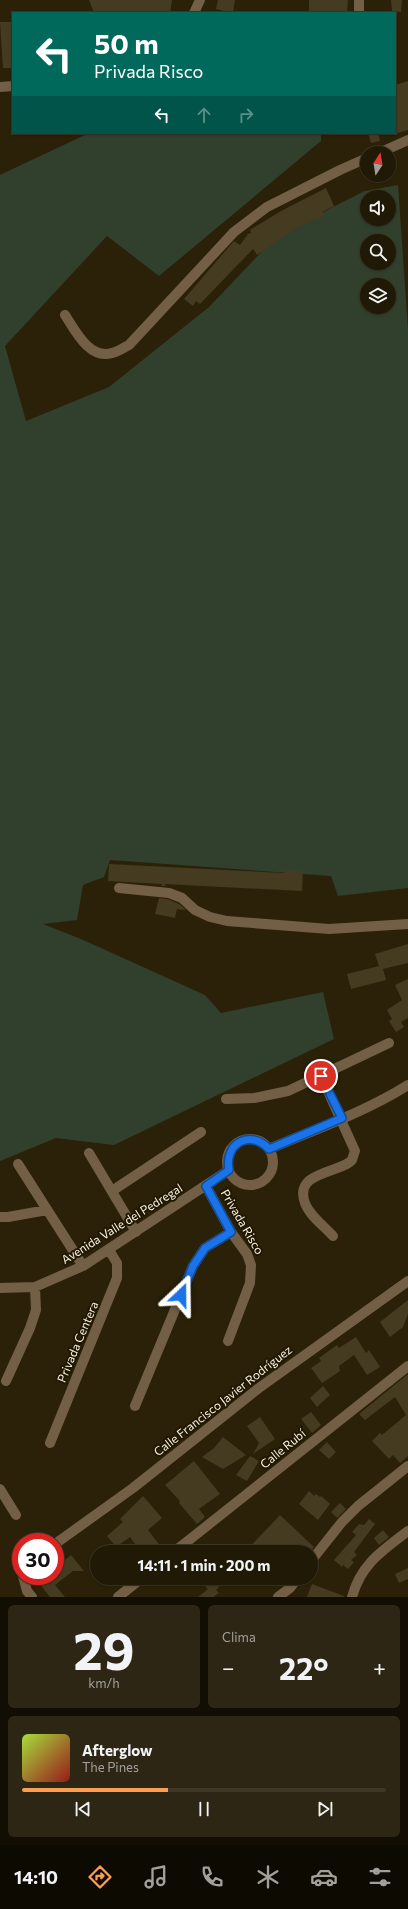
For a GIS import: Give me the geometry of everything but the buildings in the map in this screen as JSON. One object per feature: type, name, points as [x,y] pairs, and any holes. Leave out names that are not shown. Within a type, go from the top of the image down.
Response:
[{"type":"street","points":[[194,12],[200,0]]},
{"type":"street","points":[[359,0],[359,12]]},
{"type":"street","points":[[0,87],[12,86]]},
{"type":"street","points":[[395,146],[408,140]]},
{"type":"street","points":[[65,315],[82,340],[95,352],[111,354],[129,345],[234,232],[268,207],[360,161]]},
{"type":"street","points":[[119,888],[168,893],[182,898],[200,912],[227,921],[328,929],[408,924]]},
{"type":"street","points":[[226,1099],[254,1098],[288,1091],[389,1043]]},
{"type":"street","points":[[321,1076],[342,1118],[355,1151],[352,1159],[345,1165],[321,1173],[307,1181],[304,1192],[304,1202],[333,1236]]},
{"type":"street","points":[[269,1149],[342,1118],[393,1094],[408,1085]]},
{"type":"street","points":[[112,1191],[201,1132]]},
{"type":"street","points":[[252,1140],[259,1141],[269,1149],[272,1155],[273,1168],[270,1174],[261,1182],[248,1185],[242,1184],[232,1176],[229,1170],[228,1157],[230,1151],[240,1142],[252,1140]]},
{"type":"street","points":[[89,1153],[136,1232]]},
{"type":"street","points":[[18,1164],[84,1266]]},
{"type":"street","name":"Avenida Valle del Pedregal","points":[[0,1288],[35,1286],[84,1266],[229,1170]]},
{"type":"street","name":"Privada Risco","points":[[206,1186],[251,1265],[250,1283],[228,1341]]},
{"type":"street","points":[[0,1216],[8,1217],[47,1210]]},
{"type":"street","points":[[135,1406],[193,1266],[205,1248],[231,1232]]},
{"type":"street","name":"Privada Centera","points":[[50,1443],[117,1278],[117,1263],[109,1250]]},
{"type":"street","name":"Calle Francisco Javier Rodríguez","points":[[64,1538],[133,1488],[259,1388],[408,1281]]},
{"type":"street","points":[[6,1381],[30,1328],[36,1310],[35,1286]]},
{"type":"street","name":"Calle Rubí","points":[[183,1545],[408,1366]]},
{"type":"street","points":[[318,1552],[342,1522],[358,1506],[408,1466]]},
{"type":"street","points":[[0,1489],[16,1515]]},
{"type":"street","points":[[352,1597],[356,1582],[372,1560],[408,1531]]},
{"type":"street","points":[[25,1585],[27,1591],[32,1597]]},
{"type":"street","points":[[118,1597],[133,1585]]},
{"type":"street","points":[[278,1597],[289,1593]]},
{"type":"green space","points":[[87,134],[321,134],[321,141],[159,276],[107,236],[5,346],[26,421],[109,387],[209,307],[271,242],[309,219],[360,194],[360,226],[396,226],[396,190],[370,190],[398,185],[408,329],[408,888],[338,896],[331,876],[110,860],[104,877],[83,885],[77,920],[43,924],[81,939],[205,995],[221,1013],[323,992],[334,1039],[114,1145],[56,1138],[0,1161],[0,175]]},
{"type":"route","points":[[181,1295],[193,1266],[205,1248],[231,1232],[206,1186],[229,1170],[228,1157],[234,1146],[240,1142],[252,1140],[259,1141],[269,1149],[342,1118],[321,1076]]}]
